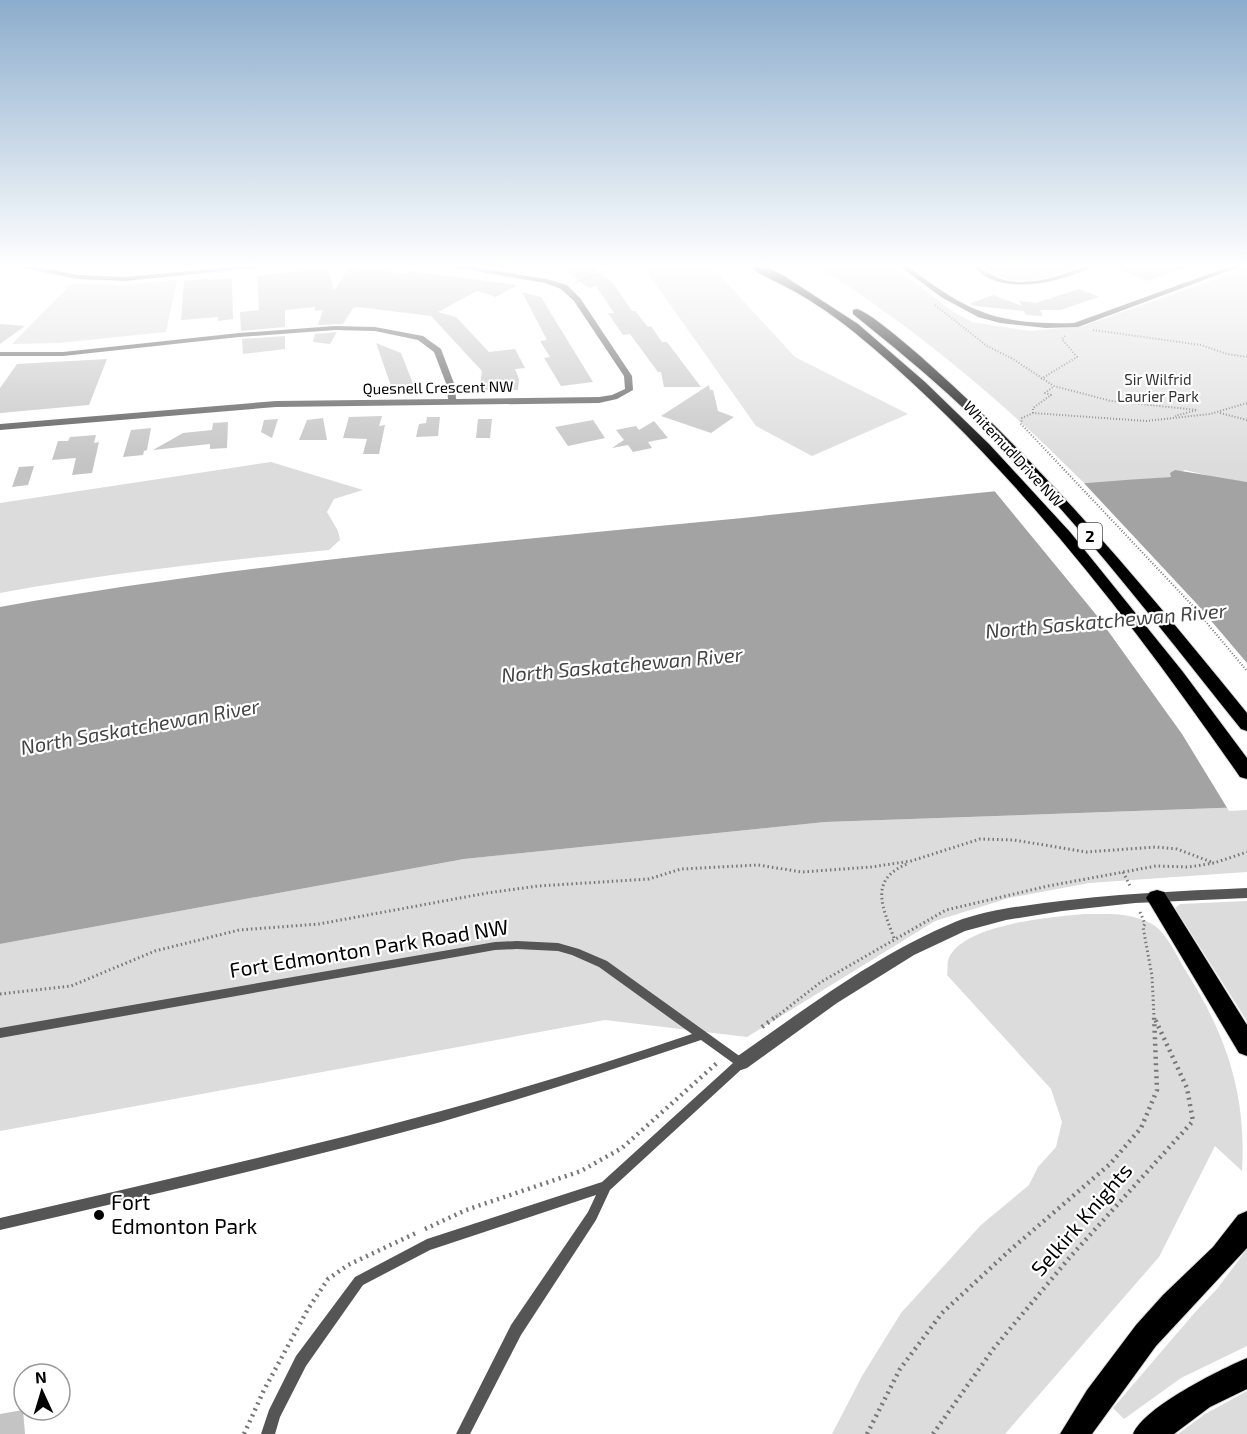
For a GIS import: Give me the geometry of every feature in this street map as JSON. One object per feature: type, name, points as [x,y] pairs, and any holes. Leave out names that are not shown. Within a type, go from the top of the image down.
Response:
[{"type":"highway","name":"Whitemud Drive NW","points":[[862,332],[907,371],[994,457],[1053,522],[1137,623],[1247,772]]},
{"type":"highway","name":"Whitemud Drive NW","points":[[881,332],[950,390],[1018,456],[1065,506],[1160,617],[1247,725]]},
{"type":"highway","points":[[1158,898],[1247,1046]]},
{"type":"highway","points":[[1075,1434],[1134,1349],[1173,1305],[1229,1249],[1247,1224]]},
{"type":"highway","points":[[1148,1434],[1200,1397],[1247,1373]]},
{"type":"street","points":[[0,354],[63,354],[281,332]]},
{"type":"street","points":[[390,332],[420,338],[438,351],[451,386],[452,402]]},
{"type":"street","name":"Quesnell Crescent NW","points":[[0,428],[227,407],[599,400],[620,395],[629,390],[630,384],[628,376],[598,332]]},
{"type":"street","points":[[741,1063],[832,999],[909,951],[961,926],[1006,914],[1135,898],[1247,893]]},
{"type":"lane","name":"Fort Edmonton Park Road NW","points":[[0,1033],[495,946],[517,945],[558,947],[603,964],[741,1063]]},
{"type":"lane","points":[[0,1224],[229,1171],[499,1099],[624,1063],[702,1035]]},
{"type":"lane","points":[[463,1434],[516,1330],[592,1216],[606,1186],[741,1063]]},
{"type":"lane","points":[[268,1434],[274,1415],[301,1361],[359,1281],[427,1245],[606,1186]]},
{"type":"path","points":[[968,332],[1054,386],[1111,401],[1197,410],[1161,420]]},
{"type":"path","points":[[1041,379],[1077,357],[1062,339],[1070,332]]},
{"type":"path","points":[[1101,332],[1201,345],[1227,354],[1247,357]]},
{"type":"path","points":[[1033,413],[1034,406],[1051,394],[1045,393],[1054,386]]},
{"type":"path","points":[[1247,403],[1218,413],[1161,420],[1033,413],[1022,418],[1021,424],[1191,604],[1247,671]]},
{"type":"path","points":[[1218,413],[1247,420]]},
{"type":"path","points":[[909,951],[894,939],[881,895],[882,885],[890,873],[911,861],[950,847],[980,839],[1014,840],[1086,852],[1156,847],[1177,849],[1214,863]]},
{"type":"path","points":[[755,1032],[821,982],[946,910],[1048,886],[1156,866],[1189,867],[1214,863],[1247,852]]},
{"type":"path","points":[[0,994],[71,986],[155,951],[239,930],[319,924],[487,892],[538,886],[649,879],[681,869],[758,865],[802,872],[871,867],[911,861]]},
{"type":"path","points":[[867,1434],[900,1369],[942,1313],[1009,1251],[1110,1164],[1141,1128],[1157,1090],[1152,976],[1143,927],[1145,924],[1123,872]]},
{"type":"path","name":"Selkirk Knights","points":[[933,1434],[994,1348],[1070,1257],[1193,1121],[1187,1088],[1154,1017]]},
{"type":"path","points":[[244,1434],[302,1319],[328,1279],[348,1265],[466,1210],[581,1171],[621,1148],[728,1053]]},
{"type":"green space","points":[[24,332],[166,332],[59,343],[12,344]]},
{"type":"green space","points":[[689,332],[772,332],[795,357],[908,414],[812,456],[756,426]]},
{"type":"green space","name":"Sir Wilfrid Laurier Park","points":[[912,332],[1247,332],[1247,482],[1222,479],[1185,470],[1171,477],[1085,484],[990,395]]},
{"type":"green space","points":[[271,462],[363,490],[334,499],[327,512],[338,531],[340,540],[329,550],[164,568],[0,593],[0,503]]},
{"type":"green space","points":[[1247,807],[1247,872],[1089,883],[1009,898],[935,921],[747,1037],[605,1020],[0,1131],[0,944],[464,859],[825,822]]},
{"type":"green space","points":[[1247,901],[1247,1021],[1175,908],[1180,904]]},
{"type":"green space","points":[[1085,914],[1136,917],[1152,924],[1162,932],[1170,944],[1211,1016],[1230,1064],[1241,1115],[1242,1171],[1215,1146],[1159,1257],[1005,1434],[832,1434],[862,1376],[901,1313],[981,1225],[1029,1185],[1038,1167],[1056,1147],[1062,1122],[1051,1089],[947,975],[948,961],[955,948],[969,938],[987,931],[1030,920]]},
{"type":"green space","points":[[1247,1249],[1247,1346],[1181,1378],[1124,1419],[1113,1408],[1217,1289]]},
{"type":"green space","points":[[1247,1391],[1247,1434],[1178,1434],[1205,1414]]},
{"type":"water","name":"North Saskatchewan River","points":[[1175,470],[1247,482],[1247,807],[825,822],[464,859],[0,944],[0,607],[265,567],[998,491],[1171,477],[1170,473]]},
{"type":"pier","points":[[1082,481],[1196,603],[1247,663],[1247,810],[1229,811],[1182,734],[1098,617],[992,488]]},
{"type":"building","points":[[0,332],[17,332],[0,344]]},
{"type":"building","points":[[337,332],[330,344],[313,342],[315,334]]},
{"type":"building","points":[[446,332],[470,332],[489,352],[515,349],[525,368],[515,369],[519,379],[518,390],[479,390],[482,371]]},
{"type":"building","points":[[543,332],[562,332],[593,382],[561,386],[544,358],[550,357],[540,341],[547,340]]},
{"type":"building","points":[[621,332],[655,332],[662,342],[667,342],[701,387],[664,387],[661,372],[658,372],[630,334],[623,335]]},
{"type":"building","points":[[285,336],[285,349],[243,354],[242,339]]},
{"type":"building","points":[[376,343],[401,353],[414,386],[391,386]]},
{"type":"building","points":[[107,359],[89,405],[0,413],[0,388],[17,364]]},
{"type":"building","points":[[709,385],[710,390],[713,390],[718,411],[734,417],[711,433],[661,416]]},
{"type":"building","points":[[382,416],[379,426],[385,425],[379,454],[363,454],[367,439],[343,438],[349,417]]},
{"type":"building","points":[[427,417],[440,417],[438,436],[416,437],[419,424],[426,423]]},
{"type":"building","points":[[323,418],[327,440],[299,440],[307,420]]},
{"type":"building","points":[[278,419],[272,438],[261,432],[264,420]]},
{"type":"building","points":[[478,419],[492,419],[490,438],[476,438]]},
{"type":"building","points":[[593,420],[605,438],[568,446],[555,427]]},
{"type":"building","points":[[654,421],[668,438],[648,442],[652,448],[633,452],[628,445],[612,448],[624,440],[616,430],[636,426],[639,430]]},
{"type":"building","points":[[228,422],[227,448],[210,449],[210,444],[153,450],[183,433],[212,430],[213,423]]},
{"type":"building","points":[[151,428],[147,450],[143,455],[123,457],[131,430]]},
{"type":"building","points":[[96,435],[94,443],[99,442],[92,473],[72,475],[76,458],[52,460],[58,441],[68,441],[70,437]]},
{"type":"building","points":[[34,466],[28,485],[12,487],[19,467]]},
{"type":"building","points":[[12,1412],[12,1422],[24,1422],[25,1434],[0,1434],[0,1414]]},
{"type":"place","name":"Fort Edmonton Park","points":[[99,1215]]}]
